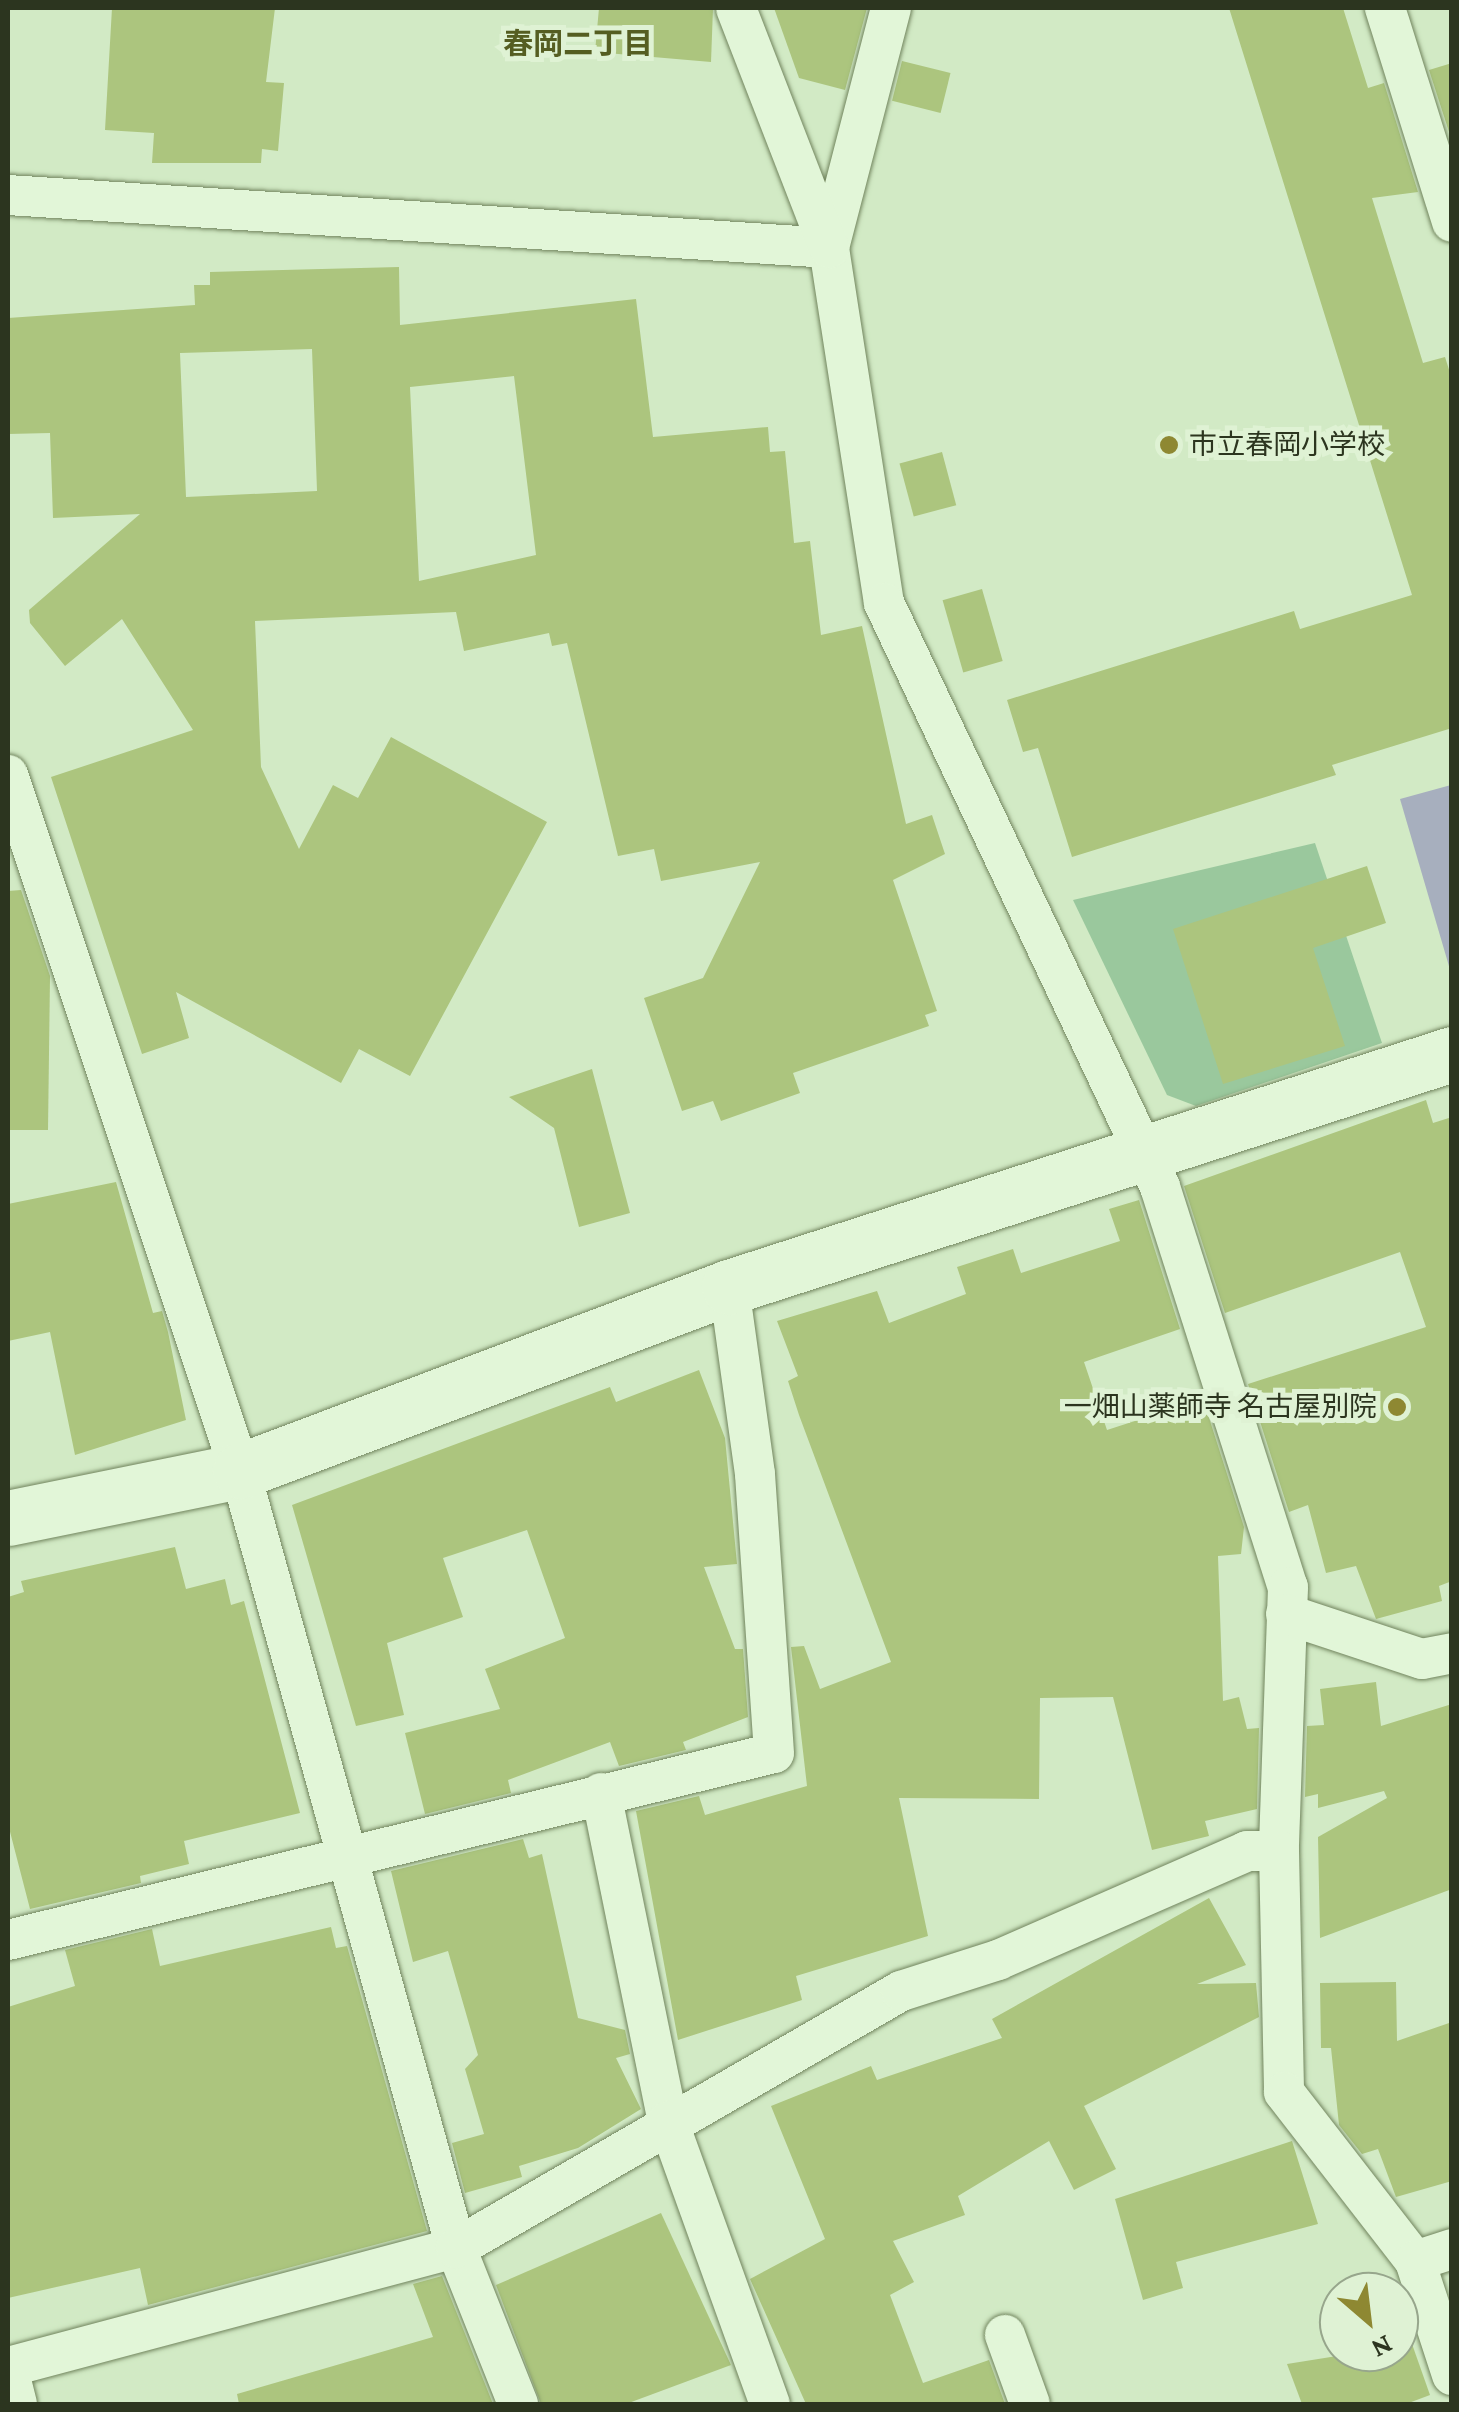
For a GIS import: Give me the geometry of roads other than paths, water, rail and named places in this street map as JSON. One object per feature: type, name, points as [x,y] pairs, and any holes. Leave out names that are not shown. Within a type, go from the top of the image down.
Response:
[{"type":"street","points":[[736,8],[829,248],[884,603],[1146,1155],[1288,1588],[1279,1851],[1284,2092],[1433,2255],[1452,2376]]},
{"type":"street","points":[[829,248],[891,8]]},
{"type":"street","points":[[1385,8],[1452,222]]},
{"type":"street","points":[[8,195],[829,248]]},
{"type":"street","points":[[8,775],[18,845],[240,1471],[456,2248],[518,2404]]},
{"type":"street","points":[[8,1518],[240,1471],[728,1288],[1452,1054]]},
{"type":"street","points":[[8,1940],[774,1752],[755,1474],[728,1288]]},
{"type":"street","points":[[1286,1614],[1422,1659],[1452,1653]]},
{"type":"street","points":[[601,1794],[668,2122],[770,2404]]},
{"type":"street","points":[[17,2404],[8,2368],[456,2248],[668,2122],[901,1991],[998,1960],[1248,1851],[1279,1851]]},
{"type":"street","points":[[1005,2335],[1030,2404]]},
{"type":"water","points":[[1452,785],[1451,973],[1400,799]]},
{"type":"place","name":"市立春岡小学校","points":[[1169,445]]},
{"type":"place","name":"一畑山薬師寺 名古屋別院","points":[[1397,1407]]},
{"type":"district","name":"春岡二丁目","points":[[578,44]]}]
